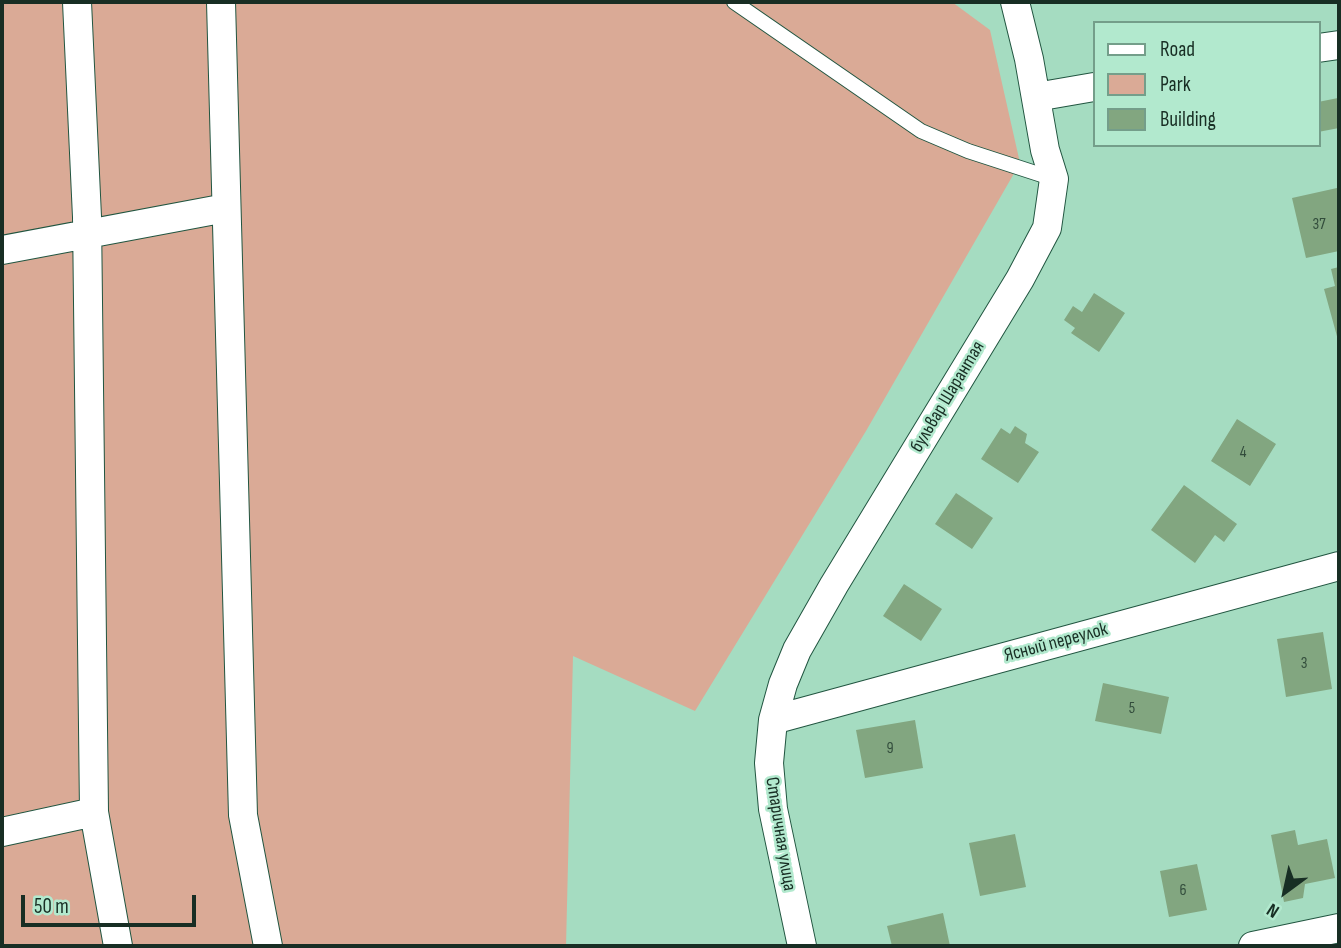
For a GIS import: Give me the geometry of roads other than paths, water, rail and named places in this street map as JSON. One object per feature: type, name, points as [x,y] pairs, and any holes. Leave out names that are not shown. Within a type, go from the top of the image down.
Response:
[{"type":"street","points":[[78,2],[87,218],[94,812],[118,946]]},
{"type":"street","points":[[221,2],[243,815],[268,946]]},
{"type":"street","name":"бульвар Шарантая","points":[[773,720],[783,684],[803,639],[1020,279],[1047,228],[1054,179],[1045,150],[1029,59],[1015,2]]},
{"type":"street","points":[[1320,48],[1339,45]]},
{"type":"street","points":[[1036,97],[1092,87]]},
{"type":"street","points":[[2,250],[226,208]]},
{"type":"street","name":"Ясный переулок","points":[[773,720],[1339,566]]},
{"type":"street","name":"Старичная улица","points":[[773,720],[769,763],[773,809],[802,946]]},
{"type":"street","points":[[2,832],[94,812]]},
{"type":"street","points":[[1252,946],[1339,928]]},
{"type":"lane","points":[[734,2],[921,131],[968,152],[1054,179]]}]
